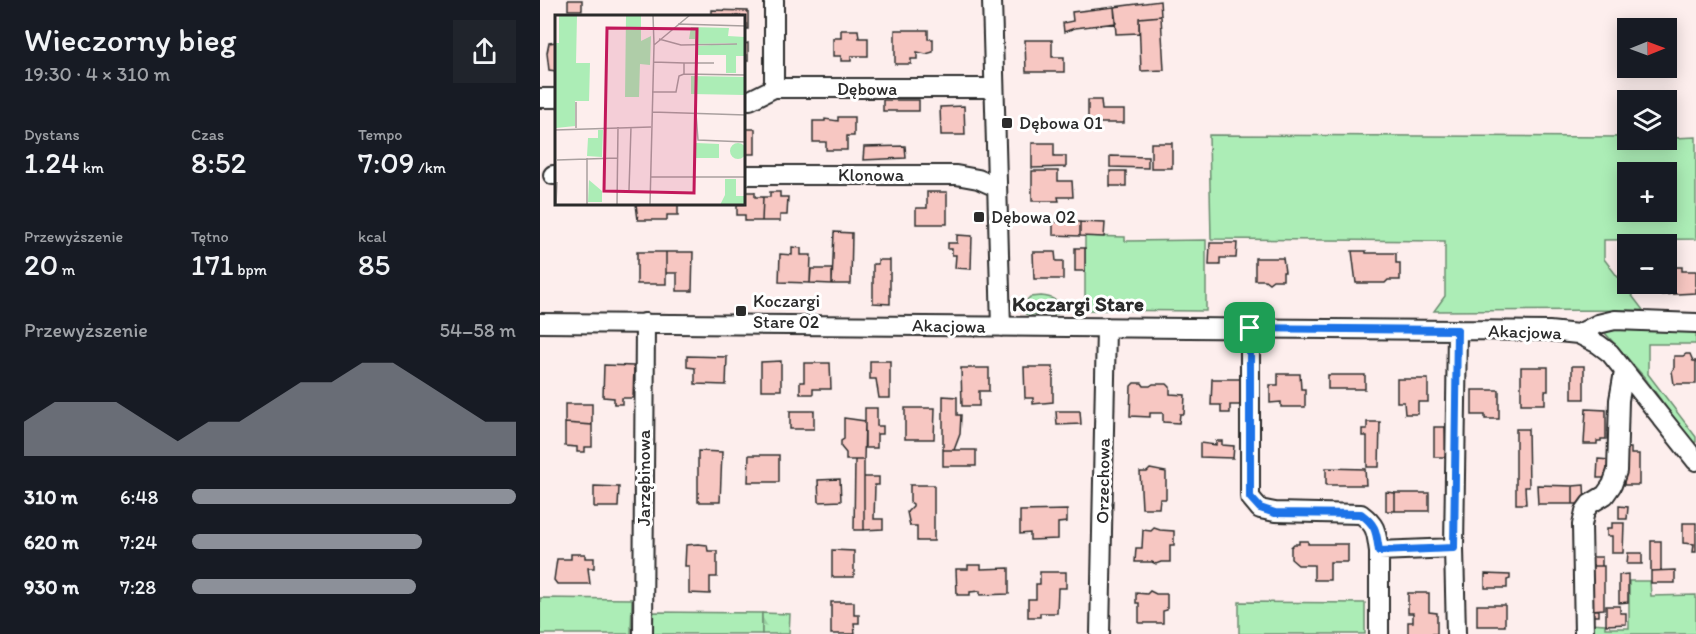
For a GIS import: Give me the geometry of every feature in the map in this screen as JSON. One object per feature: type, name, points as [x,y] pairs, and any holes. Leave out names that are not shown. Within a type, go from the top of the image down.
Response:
[{"type":"street","points":[[774,0],[774,88]]},
{"type":"street","points":[[992,0],[1001,327]]},
{"type":"street","name":"Dębowa","points":[[746,100],[774,88],[994,88]]},
{"type":"street","name":"Klonowa","points":[[746,175],[956,175],[978,179],[996,187]]},
{"type":"street","points":[[1578,334],[1598,324],[1615,320],[1696,323]]},
{"type":"street","name":"Akacjowa","points":[[540,323],[1457,330],[1549,331],[1578,334],[1599,344],[1610,353],[1696,461]]},
{"type":"street","name":"Jarzębinowa","points":[[643,634],[645,323]]},
{"type":"street","name":"Orzechowa","points":[[1100,634],[1106,327]]},
{"type":"street","points":[[1250,328],[1250,497],[1260,508],[1275,513],[1361,514],[1370,521],[1376,529],[1379,551],[1379,634]]},
{"type":"street","points":[[1456,634],[1454,548],[1457,330]]},
{"type":"street","points":[[1584,634],[1582,525],[1585,511],[1590,504],[1605,495],[1617,471],[1619,400],[1624,372]]},
{"type":"street","points":[[1379,551],[1454,548]]},
{"type":"green space","points":[[1209,135],[1617,137],[1617,150],[1677,150],[1677,138],[1696,137],[1696,239],[1677,239],[1677,234],[1617,234],[1617,240],[1604,240],[1604,259],[1617,276],[1617,294],[1631,294],[1643,310],[1434,311],[1445,296],[1445,241],[1211,239]]},
{"type":"green space","points":[[1085,236],[1125,237],[1125,241],[1206,240],[1206,311],[1085,310]]},
{"type":"green space","points":[[1041,296],[1054,299],[1060,311],[1057,314],[1028,315],[1022,312],[1022,305],[1030,297]]},
{"type":"green space","points":[[1614,327],[1678,329],[1696,333],[1696,344],[1648,344],[1648,374],[1696,437],[1696,442],[1692,443],[1645,378],[1605,333],[1606,330]]},
{"type":"green space","points":[[1629,581],[1650,581],[1651,596],[1696,595],[1696,634],[1590,634],[1590,623],[1605,624],[1605,628],[1629,628]]},
{"type":"green space","points":[[540,598],[632,599],[631,634],[540,634]]},
{"type":"green space","points":[[1239,602],[1365,603],[1365,634],[1239,634]]},
{"type":"green space","points":[[651,612],[762,613],[762,634],[651,634]]},
{"type":"green space","points":[[762,613],[790,614],[789,634],[762,634]]},
{"type":"building","points":[[568,0],[582,0],[582,10],[568,10]]},
{"type":"building","points":[[1160,1],[1161,16],[1139,18],[1139,33],[1116,34],[1114,7]]},
{"type":"building","points":[[1114,7],[1116,23],[1075,28],[1064,32],[1063,23],[1073,21],[1072,12]]},
{"type":"building","points":[[712,10],[748,11],[748,29],[746,29],[746,15],[712,15]]},
{"type":"building","points":[[1161,16],[1164,70],[1141,71],[1139,18]]},
{"type":"building","points":[[841,30],[858,30],[859,38],[868,38],[868,56],[851,56],[851,61],[841,61],[841,56],[833,56],[833,38],[841,38]]},
{"type":"building","points":[[895,30],[928,30],[928,39],[933,39],[933,52],[926,54],[917,52],[917,59],[911,59],[911,64],[895,64]]},
{"type":"building","points":[[1025,40],[1052,40],[1052,57],[1064,57],[1064,72],[1026,72]]},
{"type":"building","points":[[555,42],[555,71],[549,70],[547,53],[549,43]]},
{"type":"building","points":[[748,43],[748,61],[746,61],[746,44]]},
{"type":"building","points":[[883,100],[919,100],[919,111],[883,111]]},
{"type":"building","points":[[1088,100],[1101,100],[1102,110],[1124,110],[1124,123],[1088,123]]},
{"type":"building","points":[[964,106],[965,135],[941,135],[940,107]]},
{"type":"building","points":[[838,117],[854,117],[854,136],[847,136],[847,150],[826,150],[826,142],[813,142],[813,121],[825,121],[825,119],[838,121]]},
{"type":"building","points":[[746,129],[755,129],[755,154],[746,154]]},
{"type":"building","points":[[1032,143],[1054,143],[1054,156],[1066,156],[1066,167],[1032,168]]},
{"type":"building","points":[[1151,143],[1172,143],[1172,168],[1151,168]]},
{"type":"building","points":[[905,146],[906,158],[863,160],[864,147]]},
{"type":"building","points":[[1110,156],[1148,157],[1148,168],[1110,167]]},
{"type":"building","points":[[1032,171],[1058,171],[1058,181],[1072,181],[1073,197],[1058,197],[1059,201],[1032,201]]},
{"type":"building","points":[[1110,171],[1126,171],[1126,186],[1110,186]]},
{"type":"building","points":[[746,192],[755,192],[755,197],[763,197],[762,221],[745,221],[745,215],[737,215],[737,206],[746,206]]},
{"type":"building","points":[[770,192],[780,192],[780,197],[788,197],[787,215],[780,215],[780,221],[762,221],[763,197],[770,197]]},
{"type":"building","points":[[927,192],[947,192],[947,224],[916,224],[916,208],[927,208]]},
{"type":"building","points":[[636,206],[678,206],[678,215],[667,215],[667,220],[638,220]]},
{"type":"building","points":[[1053,222],[1080,222],[1080,236],[1053,235]]},
{"type":"building","points":[[1080,222],[1105,223],[1104,237],[1080,236]]},
{"type":"building","points":[[834,232],[852,233],[851,284],[832,284]]},
{"type":"building","points":[[957,235],[972,236],[971,269],[955,268],[956,255],[952,255],[952,249],[948,249],[948,243],[957,243]]},
{"type":"building","points":[[1210,243],[1237,243],[1236,258],[1220,258],[1220,265],[1209,265]]},
{"type":"building","points":[[792,247],[801,248],[801,255],[811,255],[810,283],[779,282],[780,254],[792,255]]},
{"type":"building","points":[[1075,248],[1085,248],[1085,271],[1075,271]]},
{"type":"building","points":[[1352,251],[1396,253],[1396,263],[1400,263],[1400,280],[1388,280],[1385,283],[1356,283]]},
{"type":"building","points":[[637,252],[666,252],[666,284],[637,284]]},
{"type":"building","points":[[666,252],[693,252],[692,291],[677,291],[677,273],[666,273]]},
{"type":"building","points":[[1033,252],[1055,252],[1056,261],[1063,261],[1063,279],[1034,279]]},
{"type":"building","points":[[1255,258],[1283,258],[1285,272],[1283,272],[1283,280],[1273,280],[1269,283],[1265,280],[1255,280]]},
{"type":"building","points":[[878,260],[890,260],[890,304],[873,303],[873,264],[878,264]]},
{"type":"building","points":[[1677,267],[1682,267],[1682,271],[1696,271],[1696,293],[1677,294]]},
{"type":"building","points":[[811,269],[832,269],[832,284],[810,283]]},
{"type":"building","points":[[1690,354],[1693,361],[1696,361],[1696,384],[1674,384],[1672,371],[1674,356]]},
{"type":"building","points":[[687,356],[727,357],[726,385],[695,384],[695,368],[687,367]]},
{"type":"building","points":[[781,361],[781,390],[761,390],[761,362]]},
{"type":"building","points":[[870,361],[890,361],[890,398],[879,398],[876,379],[870,379]]},
{"type":"building","points":[[804,363],[830,363],[831,389],[813,389],[813,394],[800,394],[800,382],[804,382]]},
{"type":"building","points":[[604,365],[634,366],[633,398],[622,398],[622,404],[614,404],[614,398],[603,397]]},
{"type":"building","points":[[1572,366],[1584,366],[1584,399],[1572,399]]},
{"type":"building","points":[[1024,367],[1053,367],[1053,402],[1033,404],[1033,398],[1025,398]]},
{"type":"building","points":[[1521,367],[1548,367],[1548,391],[1545,391],[1545,404],[1521,404]]},
{"type":"building","points":[[961,368],[989,368],[989,391],[979,391],[979,406],[962,406]]},
{"type":"building","points":[[1278,374],[1300,374],[1301,389],[1305,389],[1305,407],[1281,407],[1281,402],[1270,403],[1270,385],[1278,385]]},
{"type":"building","points":[[1328,375],[1365,375],[1365,389],[1328,389]]},
{"type":"building","points":[[1212,379],[1240,379],[1240,405],[1230,405],[1230,413],[1221,413],[1221,405],[1211,405]]},
{"type":"building","points":[[1397,379],[1428,379],[1428,402],[1418,402],[1418,414],[1405,414],[1404,402],[1397,402]]},
{"type":"building","points":[[1134,383],[1142,383],[1144,386],[1167,384],[1170,387],[1170,394],[1185,395],[1184,414],[1180,414],[1179,423],[1163,422],[1163,413],[1150,413],[1150,417],[1130,416],[1131,386]]},
{"type":"building","points":[[1472,390],[1499,390],[1499,419],[1485,419],[1485,415],[1472,415]]},
{"type":"building","points":[[943,396],[957,397],[957,415],[961,415],[960,434],[954,450],[943,450]]},
{"type":"building","points":[[565,404],[592,404],[592,425],[565,423]]},
{"type":"building","points":[[865,408],[877,408],[877,426],[883,426],[883,434],[877,434],[877,448],[865,448]]},
{"type":"building","points":[[905,408],[935,408],[934,439],[905,439]]},
{"type":"building","points":[[1586,409],[1606,410],[1606,439],[1597,441],[1597,444],[1584,444]]},
{"type":"building","points":[[790,411],[814,411],[814,429],[790,429]]},
{"type":"building","points":[[1056,411],[1080,411],[1081,424],[1057,425]]},
{"type":"building","points":[[844,418],[865,421],[864,460],[846,460],[846,453],[841,447],[841,441],[844,439]]},
{"type":"building","points":[[1367,422],[1380,422],[1379,467],[1367,467],[1367,436],[1362,436],[1362,429],[1367,429]]},
{"type":"building","points":[[565,423],[592,425],[592,447],[585,447],[585,452],[577,452],[577,447],[565,446]]},
{"type":"building","points":[[1434,427],[1445,427],[1446,457],[1434,457]]},
{"type":"building","points":[[1516,429],[1528,429],[1529,487],[1525,487],[1526,504],[1516,504]]},
{"type":"building","points":[[1216,441],[1222,441],[1222,445],[1234,446],[1233,458],[1200,457],[1200,443],[1216,445]]},
{"type":"building","points":[[1624,448],[1631,448],[1631,454],[1639,454],[1639,485],[1624,485]]},
{"type":"building","points":[[943,450],[976,450],[976,466],[943,466]]},
{"type":"building","points":[[698,451],[722,452],[720,502],[698,502]]},
{"type":"building","points":[[749,455],[779,455],[779,482],[748,482]]},
{"type":"building","points":[[1598,459],[1610,460],[1605,478],[1597,478]]},
{"type":"building","points":[[855,460],[864,460],[864,530],[854,530]]},
{"type":"building","points":[[1326,468],[1365,469],[1366,485],[1326,485]]},
{"type":"building","points":[[1150,469],[1166,472],[1166,499],[1160,499],[1159,508],[1142,508],[1140,472],[1147,472]]},
{"type":"building","points":[[864,477],[879,477],[879,485],[875,485],[874,519],[883,519],[883,529],[864,530]]},
{"type":"building","points":[[840,479],[841,501],[819,502],[818,480]]},
{"type":"building","points":[[910,485],[934,485],[934,541],[917,541],[917,526],[910,526],[907,512],[913,504],[910,502]]},
{"type":"building","points":[[1537,485],[1573,486],[1573,504],[1538,504]]},
{"type":"building","points":[[1584,485],[1585,504],[1573,504],[1573,486]]},
{"type":"building","points":[[594,486],[619,487],[618,507],[594,507]]},
{"type":"building","points":[[1386,492],[1395,493],[1395,511],[1386,511]]},
{"type":"building","points":[[1395,493],[1429,493],[1429,511],[1395,511]]},
{"type":"building","points":[[1619,506],[1628,507],[1627,519],[1619,519]]},
{"type":"building","points":[[1067,510],[1067,522],[1058,523],[1058,539],[1030,540],[1030,533],[1020,534],[1020,511]]},
{"type":"building","points":[[1612,523],[1624,523],[1623,553],[1612,553],[1612,536],[1607,536],[1607,528],[1612,528]]},
{"type":"building","points":[[1683,523],[1696,523],[1696,552],[1693,552],[1694,544],[1683,543]]},
{"type":"building","points":[[1154,528],[1174,531],[1174,545],[1170,545],[1170,562],[1156,564],[1135,562],[1136,548],[1142,548],[1143,530],[1151,531]]},
{"type":"building","points":[[1299,541],[1308,541],[1308,544],[1348,544],[1348,562],[1330,562],[1330,580],[1314,580],[1314,565],[1298,565],[1291,559],[1291,547],[1299,544]]},
{"type":"building","points":[[1651,541],[1661,541],[1661,571],[1651,571]]},
{"type":"building","points":[[686,545],[707,545],[708,551],[717,551],[717,577],[710,577],[710,594],[689,593],[689,566],[685,566]]},
{"type":"building","points":[[832,550],[854,551],[854,577],[832,577]]},
{"type":"building","points":[[1628,553],[1642,553],[1642,564],[1627,564]]},
{"type":"building","points":[[571,554],[585,554],[585,558],[594,558],[594,568],[588,568],[590,584],[557,584],[554,580],[557,559],[571,559]]},
{"type":"building","points":[[1592,557],[1602,557],[1602,566],[1592,566]]},
{"type":"building","points":[[968,565],[981,565],[981,569],[1009,568],[1009,594],[980,595],[980,591],[970,592],[970,595],[957,595],[956,569],[968,569]]},
{"type":"building","points":[[1592,566],[1604,566],[1604,609],[1592,610]]},
{"type":"building","points":[[1675,570],[1675,583],[1651,583],[1651,571]]},
{"type":"building","points":[[1040,572],[1066,572],[1066,588],[1058,588],[1057,613],[1040,613],[1040,617],[1028,617],[1028,599],[1036,599],[1036,584],[1040,584]]},
{"type":"building","points":[[1485,574],[1510,575],[1507,588],[1485,588]]},
{"type":"building","points":[[1628,574],[1628,602],[1619,603],[1619,575]]},
{"type":"building","points":[[1150,591],[1156,594],[1167,594],[1167,610],[1163,611],[1163,623],[1139,623],[1139,603],[1136,603],[1136,593],[1147,594]]},
{"type":"building","points":[[1408,593],[1429,593],[1429,612],[1437,613],[1437,634],[1408,634],[1408,622],[1413,622],[1413,613],[1408,613]]},
{"type":"building","points":[[831,602],[854,602],[854,615],[859,615],[859,623],[854,623],[855,634],[831,634]]},
{"type":"building","points":[[1477,605],[1505,605],[1505,626],[1477,626]]},
{"type":"building","points":[[1606,606],[1620,606],[1620,613],[1626,613],[1626,624],[1606,625]]},
{"type":"building","points":[[1592,610],[1599,610],[1599,616],[1590,616]]},
{"type":"place","name":"Dębowa 01","points":[[1007,123]]},
{"type":"place","name":"Dębowa 02","points":[[979,217]]},
{"type":"place","name":"Koczargi Stare 02","points":[[741,311]]},
{"type":"district","name":"Koczargi Stare","points":[[1078,304]]},
{"type":"route","points":[[1250,328],[1457,330],[1454,548],[1379,551],[1376,529],[1361,514],[1275,513],[1260,508],[1250,497],[1250,328]]}]
